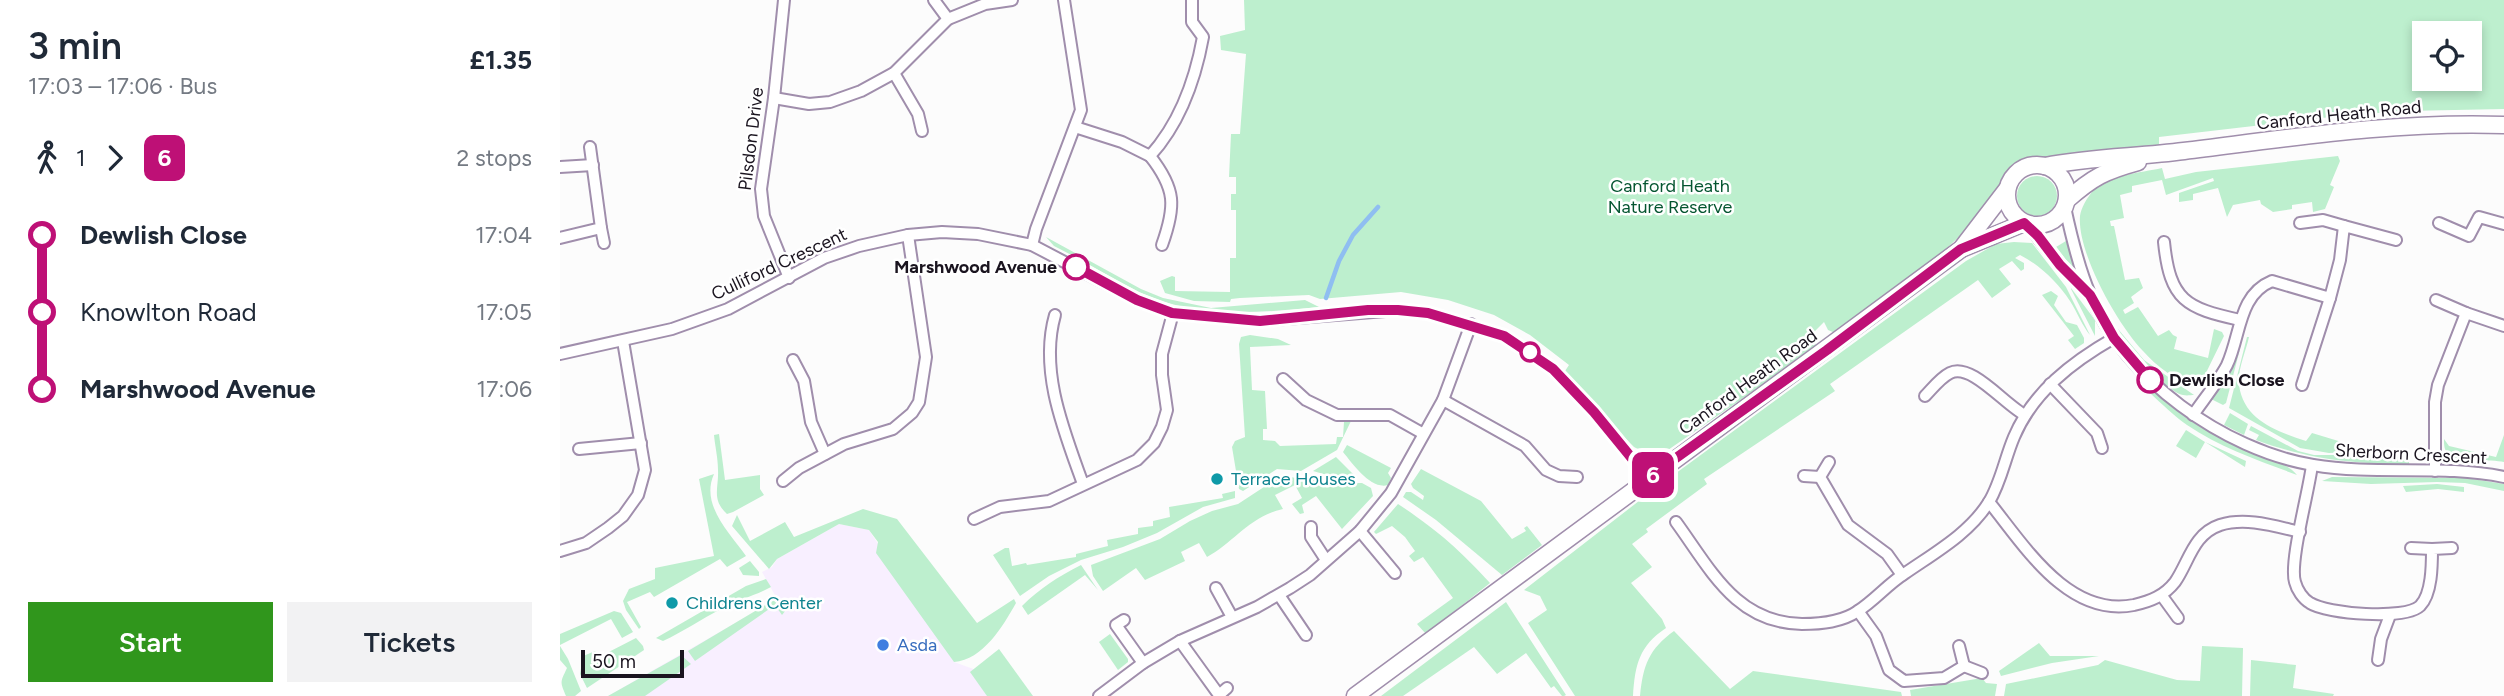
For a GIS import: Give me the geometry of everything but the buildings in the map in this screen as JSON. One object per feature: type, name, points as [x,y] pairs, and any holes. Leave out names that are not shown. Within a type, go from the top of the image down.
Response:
[{"type":"main road","name":"Canford Heath Road","points":[[2045,166],[2074,160],[2178,152],[2357,129],[2504,125]]},
{"type":"main road","name":"Canford Heath Road","points":[[2066,203],[2093,178],[2105,172],[2178,152]]},
{"type":"main road","points":[[2035,165],[2045,166],[2060,176],[2065,184],[2066,203],[2053,221],[2044,224],[2025,223],[2013,215],[2007,203],[2007,189],[2017,172],[2035,165]]},
{"type":"main road","name":"Canford Heath Road","points":[[1961,249],[2007,189]]},
{"type":"main road","name":"Canford Heath Road","points":[[1355,696],[1961,249],[2025,223]]},
{"type":"street","name":"Pilsdon Drive","points":[[784,0],[774,98],[762,165],[761,198],[769,231],[789,278]]},
{"type":"street","points":[[934,0],[948,19]]},
{"type":"street","points":[[774,98],[809,104],[830,102],[861,91],[894,73],[948,19],[985,4],[1012,0]]},
{"type":"street","points":[[1032,246],[1081,110],[1064,0]]},
{"type":"street","points":[[1150,156],[1175,125],[1199,62],[1203,37],[1192,22],[1192,0]]},
{"type":"street","points":[[894,73],[918,114],[922,131]]},
{"type":"street","points":[[1075,127],[1122,142],[1150,156],[1161,170],[1172,196],[1170,223],[1162,245]]},
{"type":"street","points":[[590,147],[604,243]]},
{"type":"street","points":[[560,167],[593,165]]},
{"type":"street","name":"Sherborn Crescent","points":[[2066,203],[2070,231],[2090,295],[2114,338],[2150,380],[2193,415],[2249,446],[2312,465],[2367,471],[2476,471],[2504,477]]},
{"type":"street","points":[[2439,223],[2469,236],[2479,217],[2504,225]]},
{"type":"street","points":[[2300,223],[2323,220],[2396,240]]},
{"type":"street","name":"Sherborn Crescent","points":[[2025,223],[2060,265],[2090,295]]},
{"type":"street","points":[[2302,385],[2330,298],[2340,260],[2344,226]]},
{"type":"street","points":[[560,238],[601,228]]},
{"type":"street","name":"Culliford Crescent","points":[[560,354],[672,329],[728,309],[824,258],[859,246],[908,235],[942,232],[978,234],[1032,246],[1137,300],[1172,313],[1260,321],[1368,310],[1398,310],[1428,313],[1504,336],[1553,369],[1594,412],[1648,478]]},
{"type":"street","points":[[783,481],[799,468],[844,444],[893,429],[912,413],[919,402],[926,357],[908,235]]},
{"type":"street","points":[[2164,242],[2166,263],[2175,290],[2188,302],[2206,312],[2241,320]]},
{"type":"street","points":[[2193,415],[2226,368],[2253,292],[2272,281],[2330,298]]},
{"type":"street","points":[[2436,300],[2504,326]]},
{"type":"street","points":[[974,519],[1000,507],[1049,501],[1137,460],[1154,443],[1163,427],[1167,410],[1162,354],[1172,313]]},
{"type":"street","points":[[2435,471],[2435,402],[2438,384],[2466,313]]},
{"type":"street","points":[[1055,315],[1050,333],[1049,356],[1065,435],[1083,484]]},
{"type":"street","points":[[1099,696],[1143,663],[1180,640],[1279,595],[1310,575],[1360,531],[1388,497],[1443,400],[1471,324]]},
{"type":"street","points":[[1676,522],[1728,593],[1752,611],[1772,621],[1819,624],[1841,619],[1858,611],[1902,575],[1936,554],[1973,523],[1989,502],[2025,415],[2050,384],[2114,338]]},
{"type":"street","points":[[560,551],[586,544],[623,516],[638,495],[645,470],[623,341]]},
{"type":"street","points":[[793,360],[804,381],[811,422],[825,454]]},
{"type":"street","points":[[1925,396],[1950,373],[1964,371],[1972,374],[2012,408],[2025,415]]},
{"type":"street","points":[[1283,379],[1306,400],[1337,415],[1390,415],[1423,433]]},
{"type":"street","points":[[2050,384],[2097,433],[2102,449]]},
{"type":"street","points":[[1443,400],[1525,446],[1546,470],[1559,476],[1577,477]]},
{"type":"street","points":[[579,449],[641,443]]},
{"type":"street","points":[[1820,477],[1829,462]]},
{"type":"street","points":[[2312,465],[2293,573],[2297,587],[2305,599],[2324,608],[2390,615],[2412,611],[2421,604],[2427,592],[2432,549]]},
{"type":"street","points":[[1804,476],[1820,477]]},
{"type":"street","points":[[1820,477],[1848,525],[1887,554],[1902,575]]},
{"type":"street","points":[[1989,502],[2045,570],[2079,597],[2110,605],[2130,606],[2162,596],[2184,568],[2189,551],[2218,525],[2258,523],[2300,532]]},
{"type":"street","points":[[1311,527],[1311,537],[1326,560]]},
{"type":"street","points":[[1360,531],[1395,573]]},
{"type":"street","points":[[2411,548],[2452,548]]},
{"type":"street","points":[[1216,589],[1231,617]]},
{"type":"street","points":[[1279,595],[1306,635]]},
{"type":"street","points":[[2162,596],[2178,618]]},
{"type":"street","points":[[1858,611],[1876,636],[1889,670],[1905,681],[1944,678],[1964,666]]},
{"type":"street","points":[[2378,660],[2381,639],[2390,615]]},
{"type":"street","points":[[1124,620],[1116,625],[1143,663]]},
{"type":"street","points":[[1180,640],[1219,695],[1227,688]]},
{"type":"street","points":[[1959,646],[1964,666]]},
{"type":"street","points":[[1964,666],[1982,673]]},
{"type":"shaded area","points":[[839,524],[869,530],[954,662],[1026,688],[1033,696],[608,696],[777,599],[762,572],[772,567],[777,559]]},
{"type":"green space","name":"Canford Heath Nature Reserve","points":[[1244,0],[2504,0],[2504,109],[2405,111],[2339,116],[2159,137],[2159,145],[2025,160],[2007,172],[1991,201],[1967,229],[1903,285],[1835,333],[1828,330],[1824,322],[1813,333],[1816,344],[1814,349],[1668,450],[1648,454],[1634,447],[1543,356],[1544,354],[1565,371],[1569,365],[1530,335],[1494,315],[1448,300],[1401,292],[1320,299],[1309,295],[1240,298],[1231,299],[1230,302],[1194,301],[1165,293],[1160,281],[1172,276],[1175,277],[1175,291],[1230,292],[1230,258],[1236,258],[1236,210],[1231,210],[1231,194],[1236,194],[1236,177],[1229,177],[1231,134],[1240,134],[1246,54],[1221,50],[1220,36],[1245,30]]},
{"type":"green space","points":[[2338,156],[2340,161],[2330,185],[2334,187],[2325,209],[2313,212],[2312,202],[2273,212],[2261,204],[2260,200],[2233,205],[2227,217],[2218,188],[2193,194],[2193,200],[2179,202],[2179,193],[2214,181],[2213,178],[2166,195],[2162,180],[2132,186],[2132,192],[2120,195],[2124,218],[2110,221],[2111,226],[2114,226],[2125,280],[2139,278],[2143,288],[2131,297],[2134,303],[2123,310],[2125,314],[2138,307],[2158,336],[2169,330],[2177,337],[2174,349],[2208,358],[2214,329],[2222,332],[2224,336],[2202,381],[2195,388],[2154,362],[2133,339],[2111,307],[2085,249],[2080,216],[2092,192],[2115,178],[2162,168],[2165,179],[2196,172]]},
{"type":"green space","points":[[2037,176],[2045,177],[2051,182],[2056,188],[2056,204],[2051,210],[2045,215],[2037,216],[2029,215],[2023,210],[2018,204],[2017,196],[2018,188],[2023,182],[2029,177]]},
{"type":"green space","points":[[1046,237],[1141,289],[1163,298],[1211,308],[1305,300],[1319,307],[1227,312],[1183,307],[1128,287],[1054,246]]},
{"type":"green space","points":[[2066,241],[2078,275],[2056,247]]},
{"type":"green space","points":[[2032,243],[2066,287],[2090,335],[2060,288],[2041,269],[2020,255],[2015,258],[2024,263],[2024,269],[2021,271],[2012,261],[1999,269],[2011,284],[1992,298],[1978,280],[1830,384],[1835,391],[1704,479],[1707,484],[1646,529],[1648,532],[1632,544],[1652,567],[1631,583],[1662,619],[1666,628],[1650,642],[1640,657],[1633,696],[1575,696],[1528,623],[1547,610],[1540,596],[1524,590],[1657,487],[1966,261],[1996,244]]},
{"type":"green space","points":[[2071,289],[2095,320],[2095,336]]},
{"type":"green space","points":[[2051,291],[2058,296],[2054,305],[2066,322],[2077,325],[2084,338],[2084,343],[2075,349],[2068,340],[2074,336],[2042,295]]},
{"type":"green space","points":[[2113,323],[2144,360],[2194,395],[2183,395],[2175,391],[2155,375]]},
{"type":"green space","points":[[1250,335],[1278,339],[1291,345],[1250,347],[1252,390],[1265,391],[1267,429],[1263,429],[1263,440],[1275,441],[1280,446],[1336,444],[1337,437],[1343,437],[1344,422],[1351,421],[1337,450],[1301,471],[1277,469],[1243,491],[1239,489],[1232,447],[1235,441],[1245,437],[1239,344],[1241,337]]},
{"type":"green space","points":[[2247,337],[2239,385],[2247,408],[2255,416],[2273,428],[2306,441],[2312,433],[2345,443],[2346,448],[2367,448],[2371,451],[2329,453],[2300,448],[2229,408]]},
{"type":"green space","points":[[2240,349],[2226,403],[2223,405],[2211,399],[2230,371]]},
{"type":"green space","points":[[2152,390],[2204,429],[2238,447],[2285,466],[2297,475],[2213,441],[2168,410],[2150,393]]},
{"type":"green space","points":[[2230,413],[2248,424],[2244,435],[2224,425]]},
{"type":"green space","points":[[2251,426],[2298,451],[2314,455],[2409,455],[2409,465],[2350,461],[2295,452],[2256,440],[2259,435],[2249,430]]},
{"type":"green space","points":[[2186,430],[2205,442],[2196,458],[2176,446]]},
{"type":"green space","points":[[719,434],[725,480],[760,475],[760,489],[764,495],[727,514],[717,498],[718,466],[714,435]]},
{"type":"green space","points":[[2504,435],[2504,462],[2454,457],[2444,446],[2444,439],[2449,446],[2496,457]]},
{"type":"green space","points":[[2205,442],[2246,461],[2245,467]]},
{"type":"green space","points":[[1347,445],[1391,468],[1388,485],[1375,484],[1363,475],[1343,452]]},
{"type":"green space","points":[[1336,457],[1354,475],[1334,477],[1313,471]]},
{"type":"green space","points":[[1421,469],[1481,501],[1512,539],[1526,531],[1524,528],[1527,526],[1542,545],[1502,575],[1436,520],[1403,497],[1406,492],[1411,492],[1423,500],[1424,496],[1411,484]]},
{"type":"green space","points":[[714,474],[711,497],[714,508],[746,556],[727,567],[720,559],[654,597],[650,592],[627,602],[641,627],[639,629],[623,601],[629,589],[655,579],[655,568],[714,556],[699,479]]},
{"type":"green space","points":[[1281,476],[1335,483],[1362,483],[1371,488],[1373,496],[1342,529],[1316,496],[1302,505],[1304,513],[1300,514],[1292,504],[1302,498],[1295,485],[1275,495],[1283,509],[1261,517],[1207,557],[1199,543],[1181,552],[1185,561],[1145,580],[1136,568],[1103,591],[1093,576],[1091,565],[1160,539],[1212,511],[1238,504]]},
{"type":"green space","points":[[2332,477],[2466,478],[2504,484],[2504,491],[2465,483],[2371,484],[2322,481]]},
{"type":"green space","points":[[2437,484],[2464,487],[2464,492],[2438,489],[2406,492],[2403,486]]},
{"type":"green space","points":[[1235,491],[1235,498],[1203,507],[1157,533],[1123,547],[1081,560],[1049,576],[1020,596],[993,555],[1009,548],[1012,566],[1076,557],[1076,554],[1108,546],[1107,540],[1138,534],[1138,528],[1153,526],[1153,521],[1170,517],[1169,507],[1223,498],[1222,494]]},
{"type":"green space","points":[[1398,504],[1447,540],[1490,583],[1426,634],[1417,624],[1453,598],[1423,557],[1414,562],[1409,556],[1415,551],[1405,537],[1392,526],[1376,534],[1374,532]]},
{"type":"green space","points":[[863,509],[897,519],[977,623],[1014,599],[1016,603],[1005,622],[983,649],[964,660],[954,662],[876,553],[878,542],[869,530],[839,524],[777,559],[769,569],[732,526],[737,515],[750,541],[785,522],[794,537]]},
{"type":"green space","points":[[750,561],[759,576],[743,575],[739,568]]},
{"type":"green space","points":[[1081,565],[1098,590],[1085,575],[1028,615],[1022,606],[1050,583]]},
{"type":"green space","points":[[766,579],[771,587],[727,606],[663,641],[656,638],[746,586]]},
{"type":"green space","points":[[777,598],[786,610],[782,615],[775,605],[695,661],[688,651]]},
{"type":"green space","points":[[1506,602],[1566,695],[1562,696],[1554,686],[1551,688],[1526,653],[1497,674],[1474,647],[1403,696],[1381,696]]},
{"type":"green space","points":[[614,611],[621,613],[633,632],[622,638],[611,619],[560,645],[560,634]]},
{"type":"green space","points":[[1674,631],[1730,689],[1753,671],[1901,692],[1902,696],[1640,696],[1645,667],[1653,651]]},
{"type":"green space","points":[[1110,634],[1128,659],[1118,670],[1099,642]]},
{"type":"green space","points":[[636,638],[644,650],[587,688],[580,674],[581,657],[595,651],[599,657]]},
{"type":"green space","points":[[2039,643],[2050,656],[2099,656],[2052,663],[2001,676],[1999,671]]},
{"type":"green space","points":[[560,646],[581,691],[575,696],[566,696],[563,687],[562,679],[567,668],[560,660]]},
{"type":"green space","points":[[2202,646],[2243,648],[2242,696],[2004,696],[2006,684],[2098,665],[2105,660],[2177,680],[2200,681]]},
{"type":"green space","points":[[999,649],[1033,696],[987,696],[970,672]]},
{"type":"green space","points":[[681,655],[691,664],[645,696],[608,696]]},
{"type":"green space","points":[[2251,660],[2296,665],[2293,688],[2334,694],[2250,696]]},
{"type":"green space","points":[[1982,678],[1986,683],[1997,684],[1995,696],[1911,696],[1910,690]]},
{"type":"waterway","points":[[1326,298],[1339,261],[1353,235],[1378,207]]},
{"type":"bus line","name":"6","points":[[1076,267],[1137,300],[1172,313],[1260,321],[1368,310],[1398,310],[1428,313],[1504,336],[1553,369],[1594,412],[1648,478],[1827,350],[1961,249],[2024,223],[2090,295],[2114,338],[2150,380]]},
{"type":"place","name":"Marshwood Avenue","points":[[1076,267]]},
{"type":"place","name":"Dewlish Close","points":[[2150,380]]},
{"type":"place","name":"Terrace Houses","points":[[1217,479]]},
{"type":"place","name":"Childrens Center","points":[[672,603]]},
{"type":"place","name":"Asda","points":[[883,645]]}]
